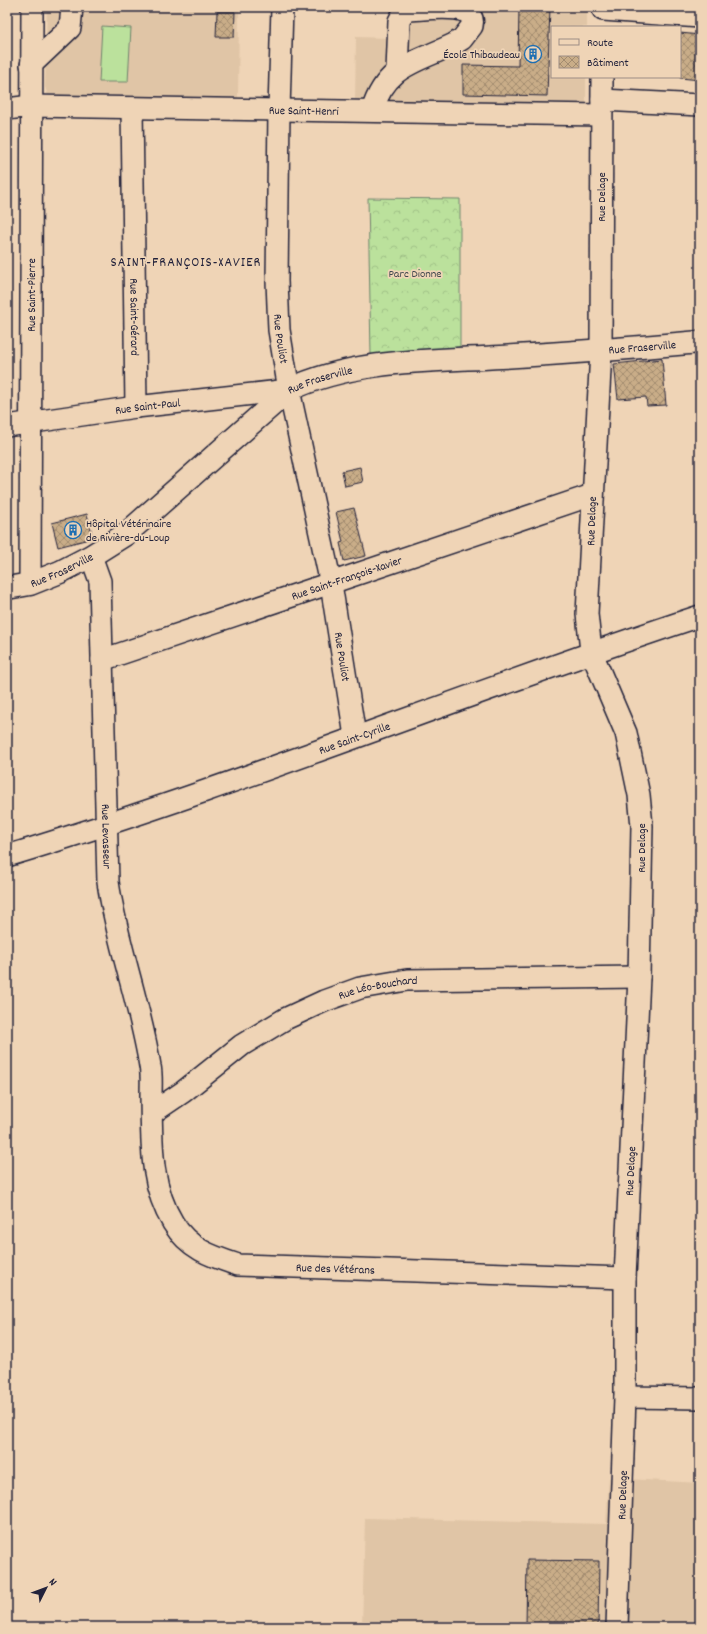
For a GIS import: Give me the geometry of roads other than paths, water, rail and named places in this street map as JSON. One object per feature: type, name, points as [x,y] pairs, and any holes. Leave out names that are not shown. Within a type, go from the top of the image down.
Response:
[{"type":"main road","name":"Rue Fraserville","points":[[7,588],[30,584],[60,572],[91,556],[126,534],[290,390],[320,377],[367,367],[414,362],[601,351],[700,342]]},
{"type":"street","name":"Rue Saint-Pierre","points":[[30,584],[32,7]]},
{"type":"street","points":[[31,65],[70,28],[72,7]]},
{"type":"street","name":"Rue Pouliot","points":[[282,7],[278,110],[277,282],[279,330],[290,390],[331,584],[355,736]]},
{"type":"street","points":[[603,15],[700,17]]},
{"type":"street","points":[[372,111],[380,89],[397,71]]},
{"type":"street","name":"Rue Delage","points":[[602,78],[601,351],[592,495],[587,614],[591,651],[626,733],[639,795],[642,826],[639,977],[625,1278],[625,1397],[617,1627]]},
{"type":"street","name":"Rue Saint-Henri","points":[[7,109],[31,106],[372,111],[700,105]]},
{"type":"street","name":"Rue Saint-Gérard","points":[[132,108],[136,407]]},
{"type":"street","name":"Rue Saint-Paul","points":[[7,426],[136,407],[290,390]]},
{"type":"street","name":"Rue Saint-François-Xavier","points":[[102,660],[592,495]]},
{"type":"street","name":"Rue Levasseur","points":[[91,556],[100,581],[108,882],[114,918],[140,1018],[150,1067],[152,1113]]},
{"type":"street","name":"Rue Saint-Cyrille","points":[[7,856],[107,826],[591,651],[700,616]]},
{"type":"street","name":"Rue Léo-Bouchard","points":[[152,1113],[183,1092],[242,1045],[284,1019],[324,1001],[360,988],[407,980],[639,977]]},
{"type":"street","name":"Rue des Vétérans","points":[[152,1113],[152,1164],[162,1198],[173,1223],[189,1241],[208,1256],[238,1265],[625,1278]]},
{"type":"street","points":[[625,1397],[700,1398]]},
{"type":"place","name":"École Thibaudeau","points":[[533,54]]},
{"type":"place","name":"Hôpital Vétérinaire de Rivière-du-Loup","points":[[73,530]]},
{"type":"district","name":"SAINT-FRANÇOIS-XAVIER","points":[[186,261]]},
{"type":"park label","name":"Parc Dionne","points":[[415,273]]}]
